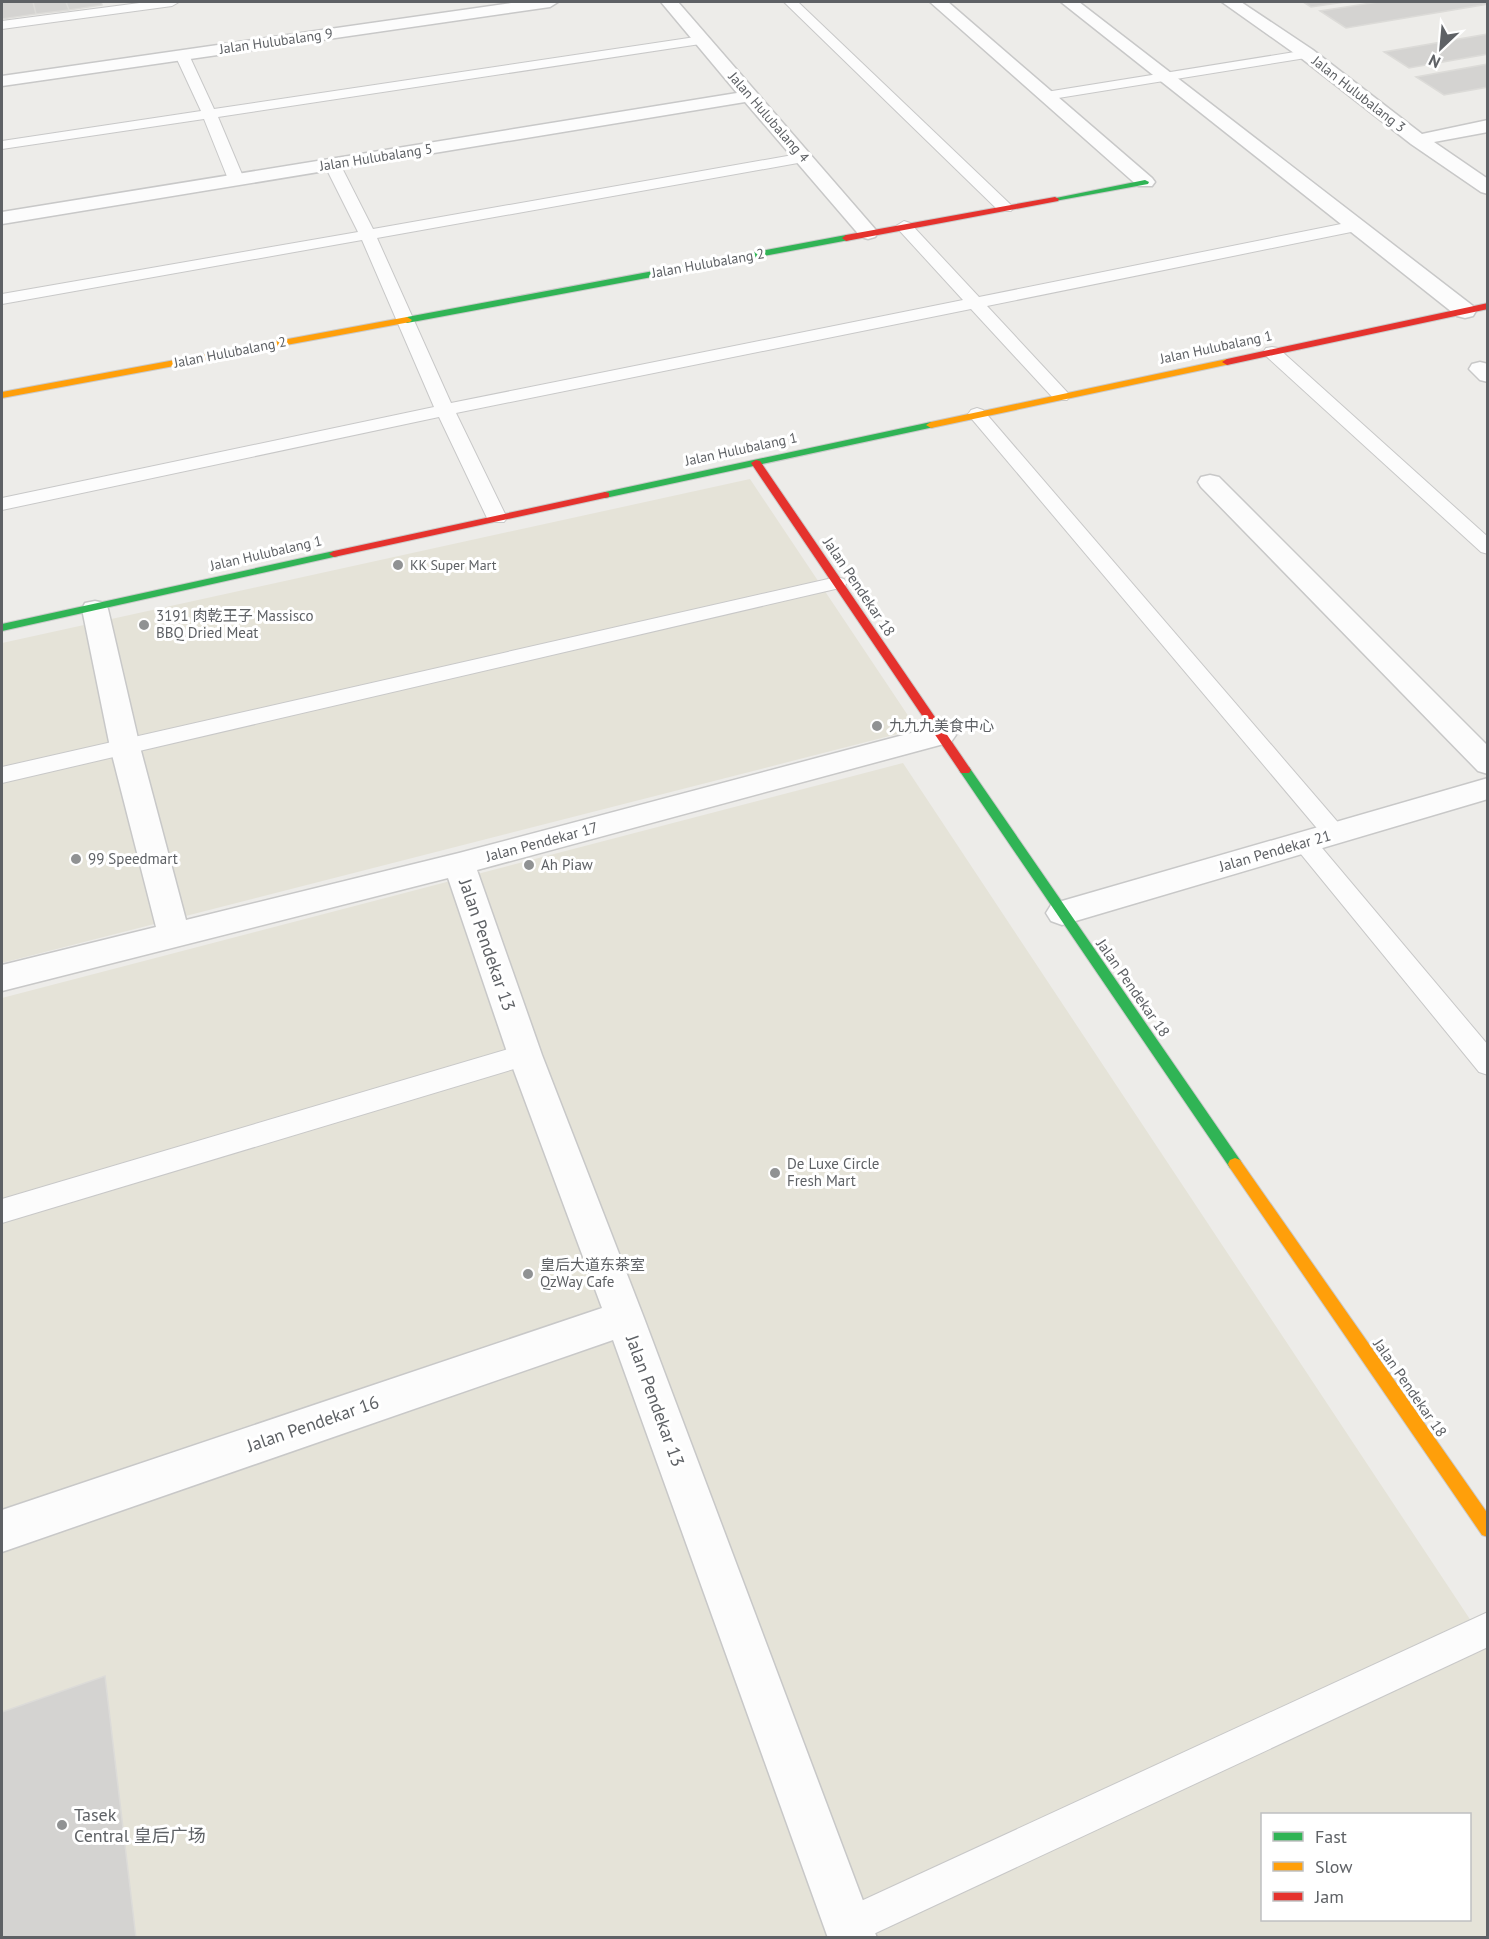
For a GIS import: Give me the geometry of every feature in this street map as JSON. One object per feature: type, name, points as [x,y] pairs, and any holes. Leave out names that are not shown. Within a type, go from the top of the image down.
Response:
[{"type":"street","name":"Jalan Hulubalang 9","points":[[2,81],[550,2]]},
{"type":"street","name":"Jalan Hulubalang 4","points":[[669,2],[868,233]]},
{"type":"street","name":"Jalan Hulubalang 2","points":[[938,2],[1145,182]]},
{"type":"street","points":[[1069,2],[1465,311]]},
{"type":"street","name":"Jalan Hulubalang 3","points":[[1230,2],[1307,54],[1418,140],[1488,188]]},
{"type":"street","name":"Jalan Hulubalang 5","points":[[2,218],[750,96]]},
{"type":"street","points":[[1418,140],[1488,126]]},
{"type":"street","name":"Jalan Hulubalang 2","points":[[2,395],[405,318],[1145,182]]},
{"type":"street","name":"Jalan Hulubalang 1","points":[[2,628],[497,518],[1488,306]]},
{"type":"street","name":"Jalan Pendekar 18","points":[[756,463],[1062,913],[1488,1529]]},
{"type":"street","points":[[1210,483],[1488,764]]},
{"type":"street","points":[[95,609],[125,747],[174,935]]},
{"type":"street","name":"Jalan Pendekar 17","points":[[2,978],[459,864],[941,735]]},
{"type":"street","name":"Jalan Pendekar 21","points":[[1062,913],[1488,788]]},
{"type":"street","name":"Jalan Pendekar 13","points":[[459,864],[525,1055],[625,1318],[851,1932]]},
{"type":"street","name":"Jalan Pendekar 16","points":[[2,1531],[625,1318]]},
{"type":"lane","points":[[2,25],[172,2]]},
{"type":"lane","points":[[790,2],[1005,208]]},
{"type":"lane","points":[[2,144],[210,115],[702,40]]},
{"type":"lane","points":[[1046,96],[1307,54]]},
{"type":"lane","points":[[182,55],[236,179]]},
{"type":"lane","points":[[2,299],[804,158]]},
{"type":"lane","points":[[332,164],[368,235],[445,410],[497,518]]},
{"type":"lane","points":[[904,226],[1061,396]]},
{"type":"lane","points":[[2,504],[445,410],[1356,226]]},
{"type":"lane","points":[[1272,352],[1488,548]]},
{"type":"lane","points":[[977,414],[1334,833]]},
{"type":"lane","points":[[2,775],[837,583]]},
{"type":"lane","points":[[1304,842],[1488,1064]]},
{"type":"lane","points":[[2,1211],[525,1055]]},
{"type":"lane","points":[[851,1932],[1488,1629]]},
{"type":"shaded area","points":[[750,479],[917,729],[2,963],[2,643]]},
{"type":"shaded area","points":[[903,763],[1487,1645],[1487,1937],[2,1937],[2,998]]},
{"type":"building","points":[[2,2],[33,2],[36,14],[2,19]]},
{"type":"building","points":[[33,2],[66,2],[69,10],[36,14]]},
{"type":"building","points":[[66,2],[101,2],[102,5],[69,10]]},
{"type":"building","points":[[1303,2],[1345,2],[1311,7]]},
{"type":"building","points":[[1378,2],[1488,2],[1488,4],[1346,28],[1320,11]]},
{"type":"building","points":[[1488,34],[1488,54],[1409,68],[1384,52]]},
{"type":"building","points":[[1488,64],[1488,87],[1444,95],[1416,77]]},
{"type":"building","name":"Tasek Central 皇后广场","points":[[105,1676],[136,1938],[2,1938],[2,1712]]},
{"type":"traffic: fast","points":[[1055,199],[1145,182]]},
{"type":"traffic: fast","points":[[407,320],[846,238]]},
{"type":"traffic: fast","points":[[605,495],[931,425]]},
{"type":"traffic: fast","points":[[2,628],[334,554]]},
{"type":"traffic: fast","points":[[965,770],[1235,1164]]},
{"type":"traffic: slow","points":[[2,395],[407,320]]},
{"type":"traffic: slow","points":[[931,425],[1227,362]]},
{"type":"traffic: slow","points":[[1235,1164],[1488,1529]]},
{"type":"traffic: jam","points":[[846,238],[1055,199]]},
{"type":"traffic: jam","points":[[1227,362],[1488,306]]},
{"type":"traffic: jam","points":[[756,463],[965,770]]},
{"type":"traffic: jam","points":[[334,554],[605,495]]},
{"type":"place","name":"KK Super Mart","points":[[398,565]]},
{"type":"place","name":"3191 肉乾王子 Massisco BBQ Dried Meat","points":[[144,625]]},
{"type":"place","name":"九九九美食中心","points":[[877,726]]},
{"type":"place","name":"99 Speedmart","points":[[76,859]]},
{"type":"place","name":"Ah Piaw","points":[[529,865]]},
{"type":"place","name":"De Luxe Circle Fresh Mart","points":[[775,1173]]},
{"type":"place","name":"皇后大道东茶室 QzWay Cafe","points":[[528,1274]]},
{"type":"place","name":"Tasek Central 皇后广场","points":[[62,1825]]}]
